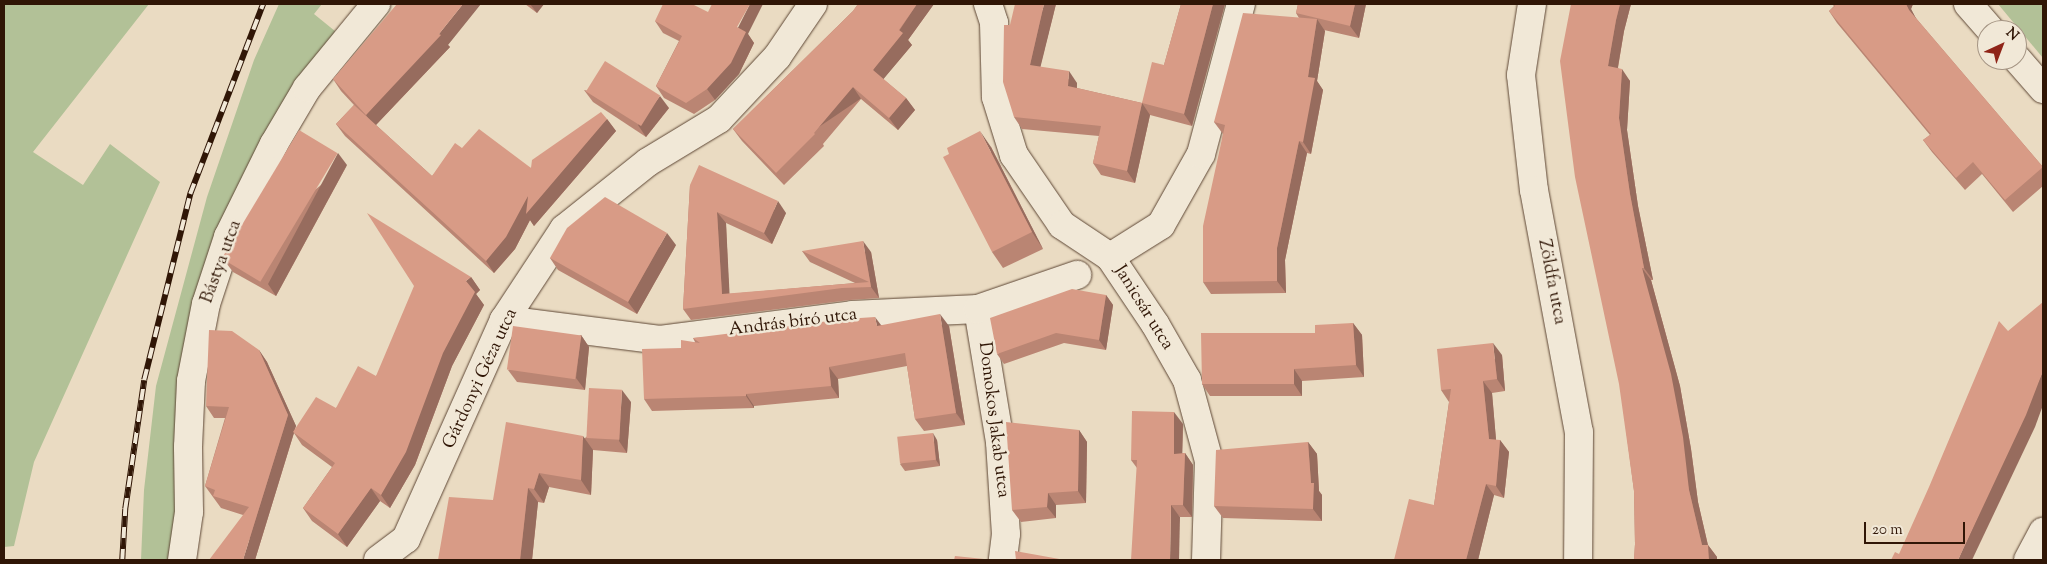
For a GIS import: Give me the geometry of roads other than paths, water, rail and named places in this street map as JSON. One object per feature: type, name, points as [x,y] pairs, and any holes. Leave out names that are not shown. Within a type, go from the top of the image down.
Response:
[{"type":"street","name":"Bástya utca","points":[[182,560],[189,512],[188,447],[191,381],[206,304],[228,237],[274,144],[307,88],[376,4]]},
{"type":"street","name":"Gárdonyi Géza utca","points":[[378,560],[410,550],[504,320],[564,229],[648,162],[719,119],[777,57],[813,4]]},
{"type":"street","points":[[988,4],[994,23],[996,97],[1014,156],[1062,225],[1110,256]]},
{"type":"street","name":"Janicsár utca","points":[[1206,560],[1209,462],[1187,380],[1155,324],[1110,256],[1161,225],[1200,154],[1241,4]]},
{"type":"street","name":"Zöldfa utca","points":[[1532,4],[1521,75],[1534,190],[1579,432],[1578,560]]},
{"type":"street","points":[[1968,4],[1982,20]]},
{"type":"street","points":[[2026,70],[2043,89]]},
{"type":"street","name":"András bíró utca","points":[[504,320],[660,340],[852,315],[978,309],[1077,275]]},
{"type":"street","name":"Domokos Jakab utca","points":[[978,309],[1000,442],[1006,534],[1003,560]]},
{"type":"street","points":[[2028,560],[2043,532]]},
{"type":"railway","points":[[122,560],[125,509],[144,380],[190,194],[263,4]]}]
